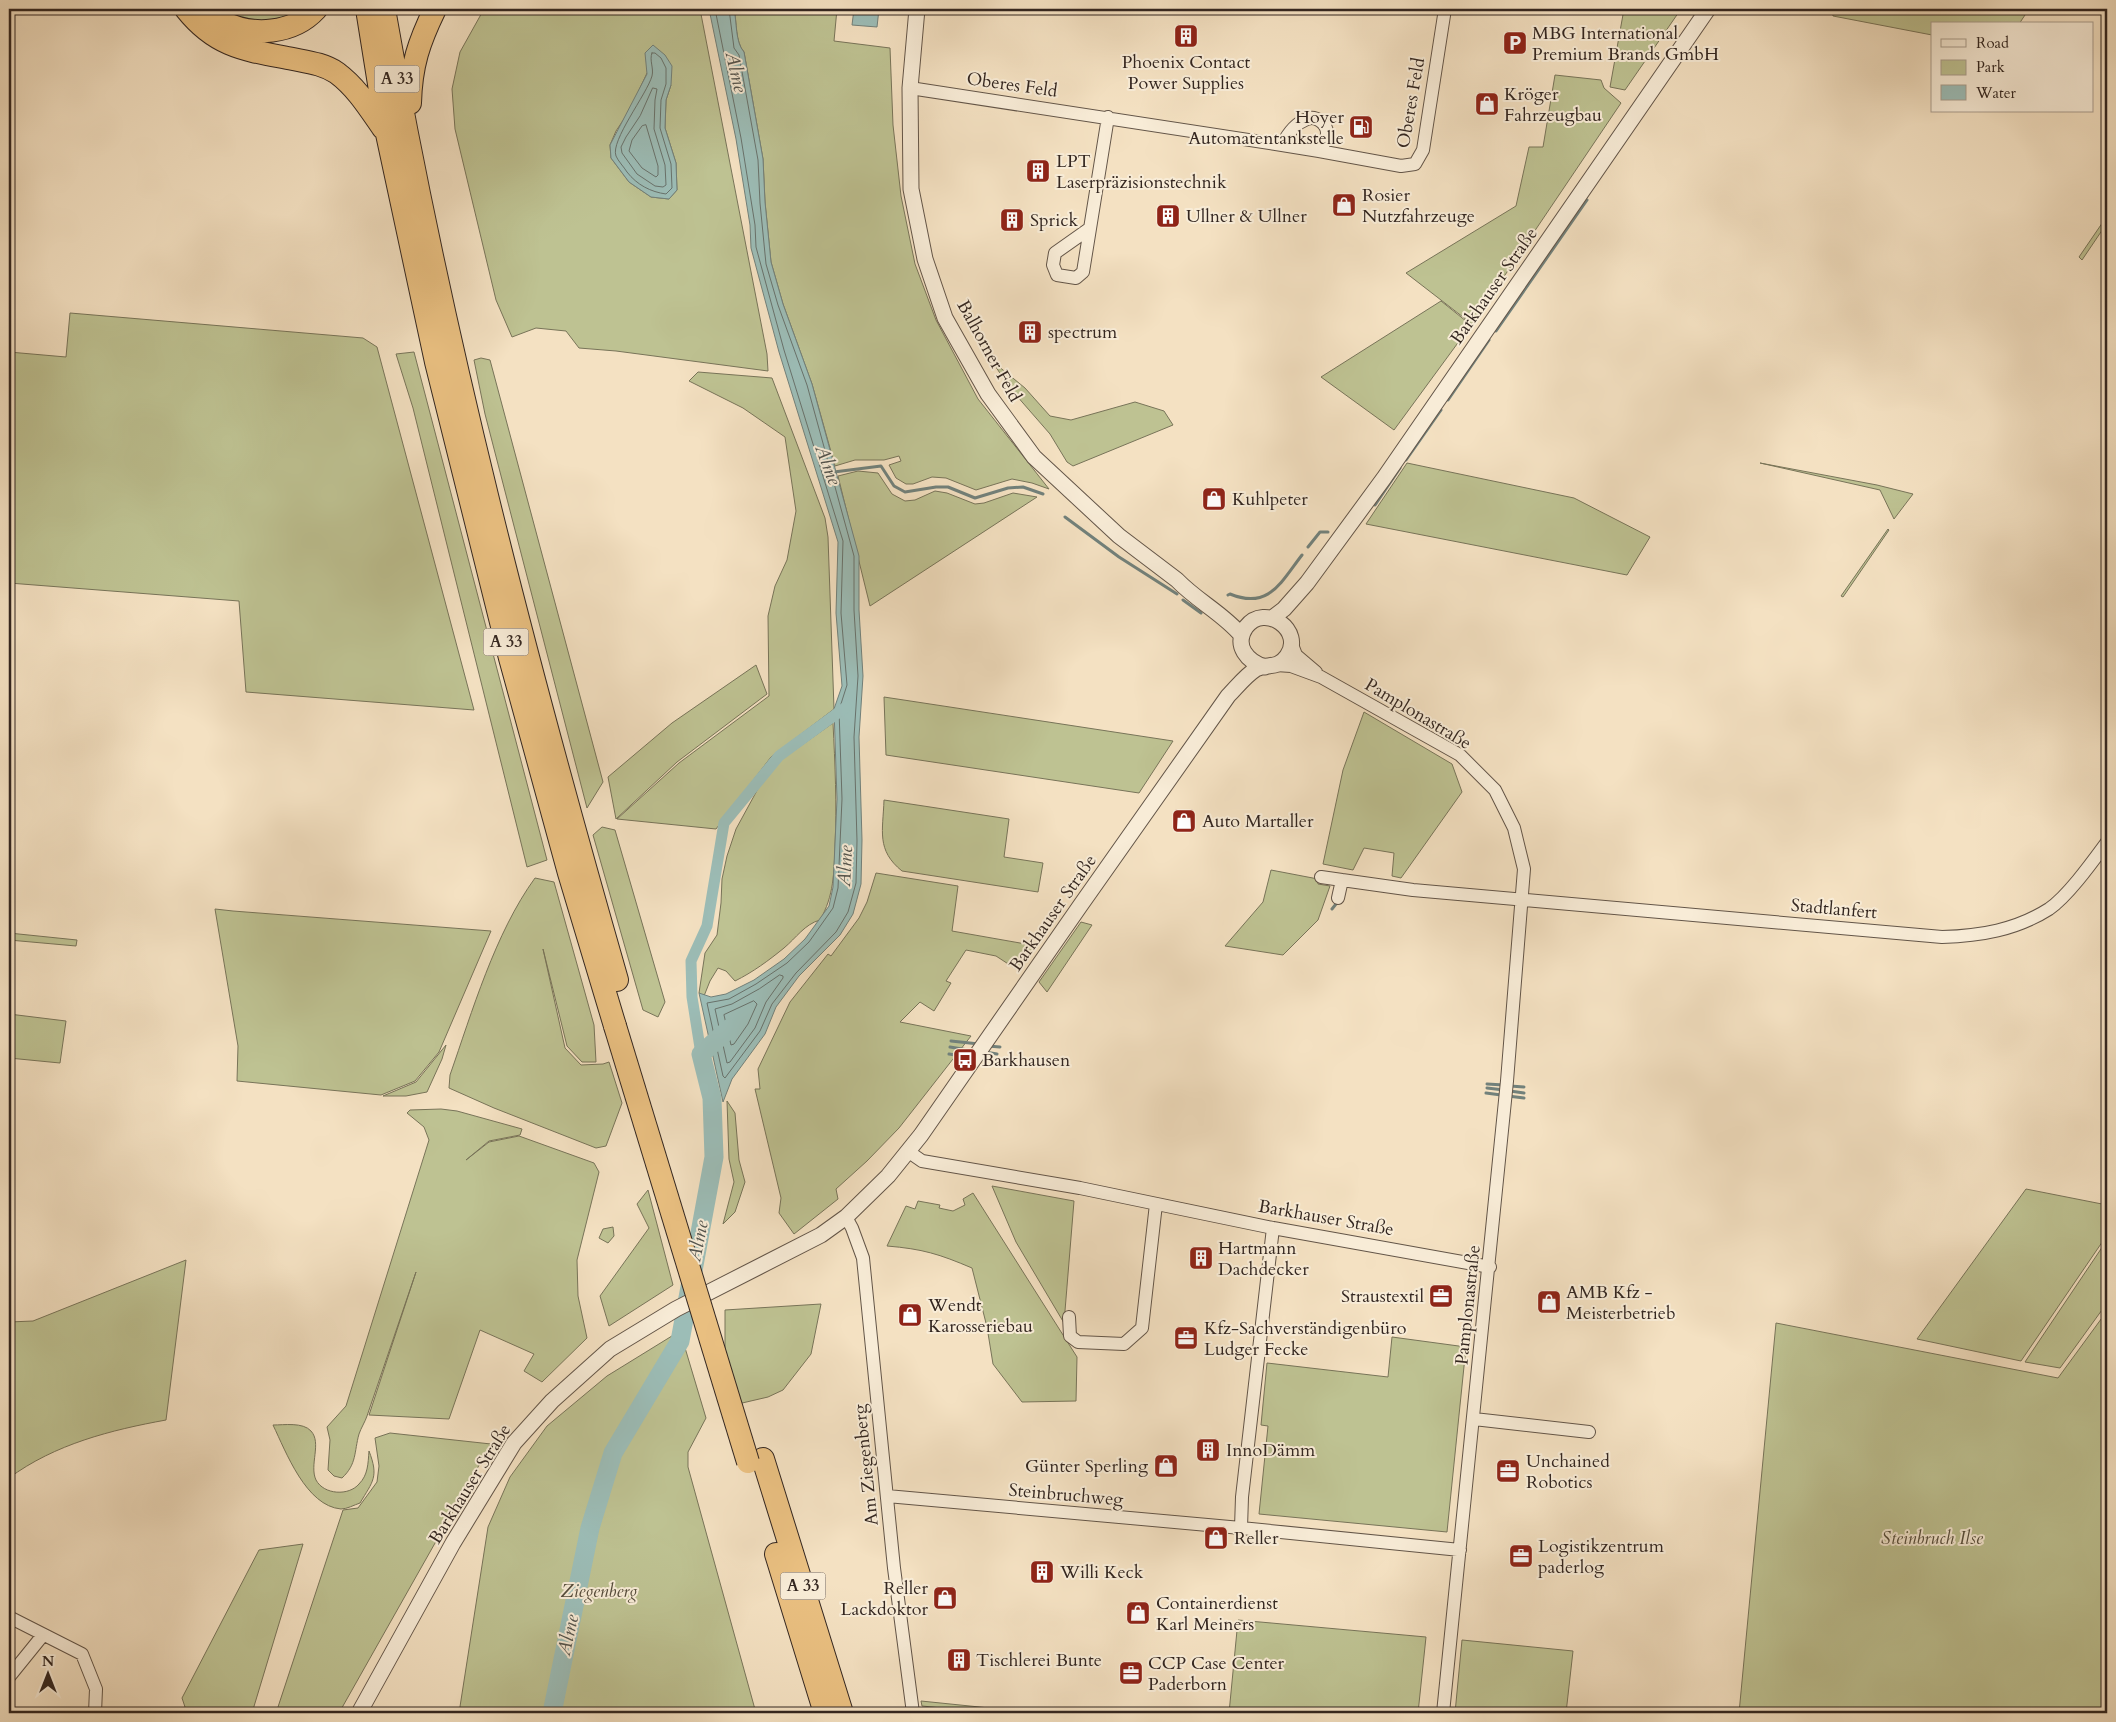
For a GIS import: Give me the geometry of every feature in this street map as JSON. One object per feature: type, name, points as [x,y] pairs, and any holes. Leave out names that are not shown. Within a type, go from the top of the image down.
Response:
[{"type":"highway","points":[[186,9],[208,31],[227,44],[261,54],[318,64],[336,73],[356,90],[387,134]]},
{"type":"highway","points":[[204,9],[222,22],[238,28],[259,32],[280,30],[298,23],[316,9]]},
{"type":"highway","name":"A 33","points":[[367,9],[387,134],[436,362],[510,658],[560,840],[622,1025],[756,1460],[842,1713]]},
{"type":"highway","name":"A 33","points":[[384,9],[409,149],[445,323],[470,430],[580,851],[622,1025]]},
{"type":"highway","points":[[409,149],[411,76],[420,39],[434,9]]},
{"type":"highway","name":"A 33","points":[[756,1460],[825,1713]]},
{"type":"street","name":"Balhorner Feld","points":[[918,9],[910,88],[911,189],[926,259],[945,318],[988,394],[1034,457],[1119,536],[1234,626],[1242,644]]},
{"type":"street","name":"Oberes Feld","points":[[910,88],[1108,117],[1401,166],[1415,164],[1423,150],[1445,9]]},
{"type":"street","name":"Barkhauser Straße","points":[[1265,618],[1284,610],[1307,583],[1384,478],[1708,9]]},
{"type":"street","points":[[1090,229],[1108,117]]},
{"type":"street","points":[[1282,145],[1294,128],[1305,119],[1313,118],[1322,122],[1327,132],[1325,142],[1319,151]]},
{"type":"street","name":"Balhorner Feld","points":[[1177,580],[1189,584],[1246,620],[1265,618]]},
{"type":"street","name":"Barkhauser Straße","points":[[1289,635],[1292,615],[1304,594],[1307,583]]},
{"type":"street","points":[[1265,618],[1282,623],[1289,635],[1296,655],[1322,677],[1291,666],[1271,666],[1253,663],[1246,658],[1242,644],[1246,628],[1265,618]]},
{"type":"street","points":[[1271,666],[1281,663],[1289,653],[1289,635]]},
{"type":"street","name":"Barkhauser Straße","points":[[359,1713],[490,1479],[514,1443],[552,1401],[610,1349],[676,1309],[821,1235],[846,1217],[888,1176],[909,1152],[1228,696],[1244,660],[1242,644]]},
{"type":"street","name":"Barkhauser Straße","points":[[1228,696],[1256,670],[1271,666]]},
{"type":"street","name":"Pamplonastraße","points":[[1322,677],[1460,755],[1495,790],[1514,828],[1524,869],[1508,1082],[1443,1713]]},
{"type":"street","name":"Stadtlanfert","points":[[1522,900],[1942,937],[1987,934],[2006,929],[2049,908],[2062,897],[2107,842]]},
{"type":"street","points":[[1321,877],[1413,890],[1522,900]]},
{"type":"street","points":[[1338,898],[1342,880]]},
{"type":"street","name":"Barkhauser Straße","points":[[909,1152],[922,1161],[1080,1188],[1273,1228],[1490,1267]]},
{"type":"street","points":[[1069,1317],[1070,1336],[1078,1342],[1124,1344],[1142,1328],[1156,1204]]},
{"type":"street","name":"Am Ziegenberg","points":[[846,1217],[863,1258],[894,1568],[914,1713]]},
{"type":"street","points":[[1241,1528],[1242,1497],[1273,1228]]},
{"type":"street","points":[[1474,1419],[1589,1432]]},
{"type":"street","name":"Steinbruchweg","points":[[887,1496],[1460,1550]]},
{"type":"street","points":[[9,1617],[82,1654],[96,1689],[96,1713]]},
{"type":"street","points":[[9,1677],[43,1634]]},
{"type":"green space","points":[[222,9],[299,9],[280,19],[259,23],[234,16]]},
{"type":"green space","points":[[484,9],[700,9],[767,354],[768,371],[579,348],[566,331],[536,328],[512,337],[496,300],[455,129],[452,89],[460,52]],"holes":[[[647,73],[671,85],[666,100],[665,128],[676,163],[677,190],[669,199],[651,197],[629,182],[611,158],[610,145],[616,131],[630,110]]]},
{"type":"green space","points":[[734,9],[837,9],[834,41],[890,48],[893,125],[901,196],[915,264],[936,320],[978,399],[1049,489],[1012,479],[976,490],[946,478],[932,477],[913,484],[906,484],[896,478],[889,465],[901,461],[899,456],[884,460],[855,460],[835,466],[812,384],[783,304],[771,262],[763,159],[744,52],[739,43]]},
{"type":"green space","points":[[1624,9],[1681,9],[1625,90],[1610,87]]},
{"type":"green space","points":[[1832,9],[2029,9],[2020,22],[1931,22],[1931,35],[1833,16]]},
{"type":"green space","points":[[1555,75],[1601,80],[1604,88],[1621,103],[1472,324],[1406,273],[1516,206],[1529,147],[1543,147]]},
{"type":"green space","points":[[2107,216],[2107,223],[2082,260],[2079,257]]},
{"type":"green space","points":[[1441,301],[1471,325],[1394,430],[1321,377]]},
{"type":"green space","points":[[70,313],[363,338],[377,347],[474,710],[246,692],[239,601],[9,583],[9,352],[66,357]]},
{"type":"green space","points":[[414,352],[547,860],[527,867],[413,408],[396,354]]},
{"type":"green space","points":[[481,358],[490,360],[603,782],[587,808],[485,414],[474,360]]},
{"type":"green space","points":[[992,361],[1025,388],[1050,416],[1071,420],[1135,402],[1164,411],[1173,425],[1073,466],[1067,462],[1050,434],[1009,387]]},
{"type":"green space","points":[[698,372],[772,378],[825,518],[828,537],[834,709],[771,757],[716,829],[617,819],[679,763],[769,696],[768,616],[775,586],[787,560],[796,511],[785,437],[743,408],[689,381]]},
{"type":"green space","points":[[1407,463],[1574,498],[1650,537],[1627,575],[1366,524]]},
{"type":"green space","points":[[1760,463],[1877,485],[1913,494],[1894,519],[1880,490]]},
{"type":"green space","points":[[858,471],[878,473],[892,494],[905,501],[915,500],[935,491],[947,493],[975,504],[984,503],[1013,493],[1037,497],[870,606],[838,476]]},
{"type":"green space","points":[[1888,529],[1843,597],[1841,596]]},
{"type":"green space","points":[[756,665],[767,694],[677,762],[616,819],[608,777],[672,723]]},
{"type":"green space","points":[[884,697],[1173,741],[1139,793],[886,755]]},
{"type":"green space","points":[[1364,712],[1452,764],[1462,792],[1401,878],[1392,876],[1394,853],[1364,848],[1353,870],[1323,864],[1343,770]]},
{"type":"green space","points":[[833,723],[836,800],[835,856],[831,893],[825,911],[820,920],[805,928],[778,953],[742,978],[735,981],[726,971],[718,968],[704,996],[699,993],[705,953],[717,935],[722,879],[736,829],[760,785],[782,759]]},
{"type":"green space","points":[[884,800],[1009,819],[1004,857],[1043,863],[1038,892],[902,871],[888,855],[885,847],[882,831]]},
{"type":"green space","points":[[602,827],[615,830],[665,1002],[658,1017],[643,1010],[593,835]]},
{"type":"green space","points":[[1271,870],[1318,879],[1318,884],[1330,886],[1318,920],[1283,955],[1225,946],[1263,902]]},
{"type":"green space","points":[[876,873],[958,886],[952,931],[1037,946],[1019,971],[996,956],[966,950],[946,981],[951,983],[934,1011],[920,1002],[900,1022],[971,1036],[899,1128],[836,1189],[838,1199],[794,1234],[779,1213],[781,1198],[755,1089],[760,1089],[758,1069],[790,1002],[828,954],[831,956],[859,918],[867,902]]},
{"type":"green space","points":[[535,878],[554,882],[594,1025],[596,1062],[582,1062],[567,1046],[543,949],[565,1048],[581,1065],[609,1062],[622,1103],[606,1146],[596,1148],[494,1108],[449,1088],[450,1075],[496,948],[508,923]]},
{"type":"green space","points":[[215,909],[491,931],[439,1052],[415,1081],[381,1095],[237,1081],[238,1046]]},
{"type":"green space","points":[[1081,922],[1092,925],[1047,992],[1039,982]]},
{"type":"green space","points":[[9,933],[77,940],[76,946],[9,940]]},
{"type":"green space","points":[[9,1014],[66,1021],[60,1063],[9,1058]]},
{"type":"green space","points":[[446,1045],[442,1059],[427,1092],[406,1096],[383,1096],[416,1082]]},
{"type":"green space","points":[[727,1101],[735,1113],[739,1160],[745,1182],[735,1212],[723,1224],[734,1182],[729,1159]]},
{"type":"green space","points":[[441,1109],[457,1111],[522,1129],[520,1135],[489,1141],[466,1160],[489,1142],[519,1136],[594,1163],[599,1172],[577,1260],[578,1296],[587,1338],[542,1382],[524,1371],[534,1354],[480,1330],[449,1419],[369,1415],[416,1272],[367,1416],[359,1434],[353,1463],[342,1478],[334,1476],[328,1470],[330,1440],[327,1427],[346,1406],[429,1140],[424,1127],[407,1113],[410,1110]]},
{"type":"green space","points":[[992,1186],[1074,1201],[1064,1323],[1016,1242]]},
{"type":"green space","points":[[2026,1189],[2107,1205],[2107,1235],[2021,1361],[1917,1339]]},
{"type":"green space","points":[[648,1190],[673,1285],[609,1326],[600,1296],[649,1228],[637,1204]]},
{"type":"green space","points":[[973,1193],[1077,1357],[1076,1401],[1022,1402],[993,1364],[987,1327],[972,1268],[931,1253],[887,1246],[906,1206],[915,1209],[918,1201],[940,1205],[939,1208],[953,1211],[965,1205],[963,1199]]},
{"type":"green space","points":[[613,1227],[614,1236],[608,1243],[599,1238],[603,1229]]},
{"type":"green space","points":[[2107,1240],[2107,1303],[2060,1368],[2025,1362]]},
{"type":"green space","points":[[186,1260],[166,1420],[125,1428],[64,1447],[27,1466],[9,1478],[9,1322],[33,1321]]},
{"type":"green space","points":[[821,1304],[811,1354],[783,1390],[768,1397],[725,1407],[725,1310]]},
{"type":"green space","name":"Steinbruch Ilse","points":[[2107,1311],[2107,1713],[1739,1713],[1776,1323],[2058,1378]]},
{"type":"green space","name":"Ziegenberg","points":[[680,1331],[706,1418],[688,1452],[688,1467],[756,1713],[459,1713],[488,1527],[510,1477],[547,1426],[607,1376]]},
{"type":"green space","points":[[1392,1337],[1466,1347],[1447,1532],[1259,1514],[1268,1426],[1261,1425],[1267,1363],[1388,1377]]},
{"type":"green space","points":[[273,1425],[298,1425],[311,1431],[316,1448],[314,1474],[320,1485],[330,1491],[349,1491],[362,1481],[368,1465],[369,1451],[374,1473],[371,1484],[360,1503],[341,1509],[329,1506],[317,1498],[291,1463]]},
{"type":"green space","points":[[390,1433],[491,1444],[339,1713],[276,1713],[343,1510],[358,1508],[377,1482],[379,1466],[375,1438]]},
{"type":"green space","points":[[303,1544],[252,1713],[187,1713],[182,1698],[259,1550]]},
{"type":"green space","points":[[1238,1620],[1426,1637],[1418,1713],[1229,1713]]},
{"type":"green space","points":[[1462,1640],[1573,1651],[1566,1713],[1455,1713]]},
{"type":"green space","points":[[921,1701],[1038,1713],[991,1713],[922,1706]]},
{"type":"water","points":[[709,9],[734,9],[739,43],[744,52],[763,159],[771,262],[783,304],[812,384],[859,556],[859,610],[863,676],[859,737],[862,840],[861,884],[853,914],[840,935],[799,976],[776,1007],[765,1034],[732,1079],[723,1102],[699,993],[711,997],[726,994],[754,980],[784,959],[805,939],[829,906],[833,887],[837,799],[834,709],[842,686],[836,613],[838,542],[779,352],[751,248],[750,225],[736,139]]},
{"type":"water","points":[[854,9],[879,9],[877,27],[852,25]]},
{"type":"water","points":[[653,45],[665,55],[672,66],[671,85],[666,100],[665,128],[676,163],[677,190],[669,199],[651,197],[629,182],[611,158],[610,145],[647,74],[645,53]]},
{"type":"waterway","points":[[1496,331],[1587,200]]},
{"type":"waterway","points":[[1448,400],[1489,340]]},
{"type":"waterway","points":[[1406,460],[1441,410]]},
{"type":"waterway","points":[[834,472],[881,466],[894,486],[905,492],[948,487],[975,498],[1008,488],[1023,487],[1043,494]]},
{"type":"waterway","points":[[1375,505],[1400,468]]},
{"type":"waterway","points":[[1065,517],[1119,557],[1177,594]]},
{"type":"waterway","points":[[1308,547],[1320,532],[1328,532]]},
{"type":"waterway","points":[[1228,595],[1243,598],[1264,596],[1273,591],[1302,555]]},
{"type":"waterway","points":[[1183,600],[1201,613]]},
{"type":"waterway","points":[[701,1054],[692,997],[691,961],[707,926],[724,823],[779,756],[846,707]]},
{"type":"waterway","points":[[1332,909],[1336,904]]},
{"type":"waterway","name":"Alme","points":[[552,1713],[590,1528],[613,1453],[680,1341],[714,1157],[712,1098],[701,1054],[730,1028]]},
{"type":"waterway","points":[[951,1041],[979,1044]]},
{"type":"waterway","points":[[988,1046],[1000,1047]]},
{"type":"waterway","points":[[950,1047],[974,1051]]},
{"type":"waterway","points":[[985,1052],[997,1054]]},
{"type":"waterway","points":[[949,1054],[968,1057]]},
{"type":"waterway","points":[[980,1059],[994,1061]]},
{"type":"waterway","points":[[1487,1084],[1504,1085]]},
{"type":"waterway","points":[[1510,1086],[1524,1087]]},
{"type":"waterway","points":[[1487,1088],[1504,1090]]},
{"type":"waterway","points":[[1510,1091],[1524,1093]]},
{"type":"waterway","points":[[1486,1093],[1501,1095]]},
{"type":"waterway","points":[[1508,1096],[1524,1098]]},
{"type":"place","name":"Phoenix Contact Power Supplies","points":[[1186,36]]},
{"type":"place","name":"MBG International Premium Brands GmbH","points":[[1515,43]]},
{"type":"place","name":"Kröger Fahrzeugbau","points":[[1487,104]]},
{"type":"place","name":"Hoyer Automatentankstelle","points":[[1361,127]]},
{"type":"place","name":"LPT Laserpräzisionstechnik","points":[[1038,171]]},
{"type":"place","name":"Rosier Nutzfahrzeuge","points":[[1344,205]]},
{"type":"place","name":"Ullner & Ullner","points":[[1168,216]]},
{"type":"place","name":"Sprick","points":[[1012,220]]},
{"type":"place","name":"spectrum","points":[[1030,332]]},
{"type":"place","name":"Kuhlpeter","points":[[1214,499]]},
{"type":"place","name":"Auto Martaller","points":[[1184,821]]},
{"type":"place","name":"Barkhausen","points":[[965,1060]]},
{"type":"place","name":"Hartmann Dachdecker","points":[[1201,1258]]},
{"type":"place","name":"Straustextil","points":[[1441,1296]]},
{"type":"place","name":"AMB Kfz - Meisterbetrieb","points":[[1549,1302]]},
{"type":"place","name":"Wendt Karosseriebau","points":[[910,1315]]},
{"type":"place","name":"Kfz-Sachverständigenbüro Ludger Fecke","points":[[1186,1338]]},
{"type":"place","name":"InnoDämm","points":[[1208,1450]]},
{"type":"place","name":"Günter Sperling","points":[[1166,1466]]},
{"type":"place","name":"Unchained Robotics","points":[[1508,1471]]},
{"type":"place","name":"Reller","points":[[1216,1538]]},
{"type":"place","name":"Logistikzentrum paderlog","points":[[1521,1556]]},
{"type":"place","name":"Willi Keck","points":[[1042,1572]]},
{"type":"place","name":"Reller Lackdoktor","points":[[945,1598]]},
{"type":"place","name":"Containerdienst Karl Meiners","points":[[1138,1613]]},
{"type":"place","name":"Tischlerei Bunte","points":[[959,1660]]},
{"type":"place","name":"CCP Case Center Paderborn","points":[[1131,1673]]}]
